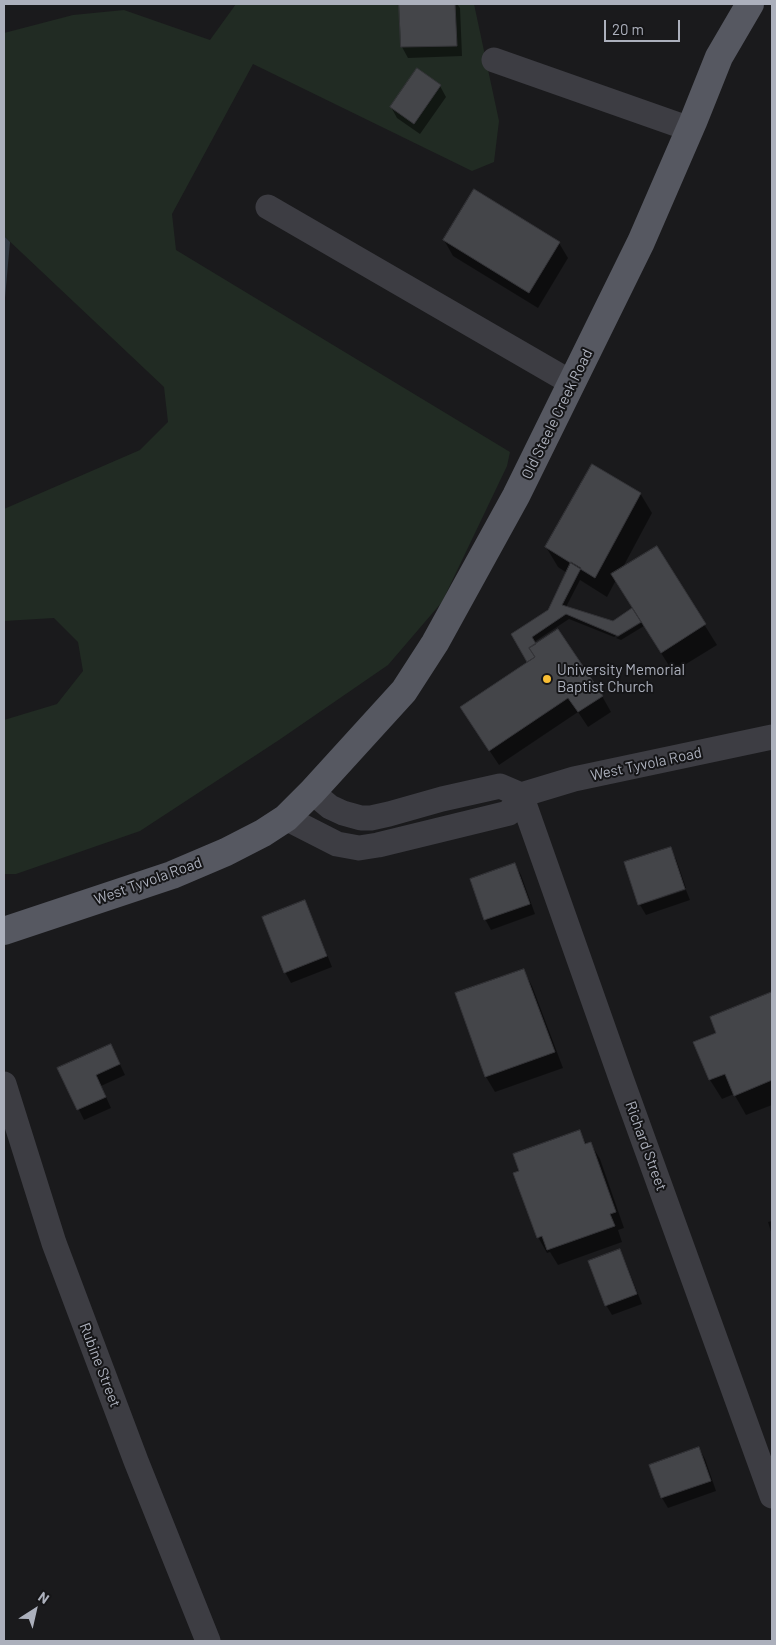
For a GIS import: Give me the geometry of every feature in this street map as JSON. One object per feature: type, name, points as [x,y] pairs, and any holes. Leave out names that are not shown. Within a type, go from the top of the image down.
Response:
[{"type":"main road","name":"Old Steele Creek Road","points":[[312,792],[404,691],[435,643],[516,496],[572,383],[640,242],[690,129],[719,57],[750,4]]},
{"type":"main road","name":"West Tyvola Road","points":[[4,931],[172,875],[226,852],[263,833],[286,818],[312,792]]},
{"type":"street","points":[[494,60],[690,129]]},
{"type":"street","points":[[268,207],[572,383]]},
{"type":"street","name":"West Tyvola Road","points":[[521,795],[574,779],[772,736]]},
{"type":"street","points":[[286,818],[337,844],[359,848],[378,846],[509,813],[521,795],[500,786],[442,799],[389,814],[361,818],[330,807],[312,792]]},
{"type":"street","name":"Richard Street","points":[[521,795],[772,1496]]},
{"type":"street","name":"Rubine Street","points":[[4,1084],[54,1243],[136,1461],[208,1641]]},
{"type":"shaded area","points":[[236,4],[474,4],[499,121],[494,162],[472,171],[253,64],[172,214],[176,250],[510,452],[507,466],[442,602],[388,665],[279,740],[140,831],[16,874],[4,874],[4,720],[57,704],[83,671],[78,642],[54,618],[4,621],[4,509],[140,450],[168,422],[164,387],[4,236],[4,33],[73,15],[124,10],[210,40]]},
{"type":"shaded area","points":[[4,236],[10,242],[4,309]]},
{"type":"building","points":[[399,4],[455,4],[457,46],[401,47]]},
{"type":"building","points":[[417,68],[441,85],[414,124],[390,107]]},
{"type":"building","points":[[474,189],[560,242],[529,293],[443,240]]},
{"type":"building","points":[[592,464],[641,493],[595,578],[545,547]]},
{"type":"building","points":[[657,546],[706,624],[661,653],[611,574]]},
{"type":"building","points":[[571,562],[581,568],[562,605],[613,621],[632,608],[641,622],[618,636],[566,614],[532,637],[536,644],[529,648],[535,657],[527,662],[511,634],[548,610]]},
{"type":"building","name":"University Memorial Baptist Church","points":[[558,629],[603,696],[578,712],[568,698],[489,751],[460,707],[535,657],[529,648]]},
{"type":"building","points":[[671,847],[685,889],[638,905],[624,862]]},
{"type":"building","points":[[515,863],[530,904],[484,920],[470,879]]},
{"type":"building","points":[[305,900],[327,956],[284,973],[262,917]]},
{"type":"building","points":[[524,969],[555,1052],[485,1077],[455,993]]},
{"type":"building","points":[[772,992],[772,1080],[734,1096],[725,1074],[709,1080],[693,1042],[716,1033],[710,1017]]},
{"type":"building","points":[[111,1044],[120,1064],[96,1075],[106,1097],[77,1110],[57,1068]]},
{"type":"building","points":[[580,1130],[585,1144],[591,1142],[616,1212],[610,1214],[615,1226],[547,1250],[542,1236],[537,1238],[513,1173],[519,1171],[513,1154]]},
{"type":"building","points":[[620,1249],[637,1294],[605,1306],[588,1261]]},
{"type":"building","points":[[699,1447],[711,1481],[661,1498],[649,1465]]},
{"type":"place","name":"University Memorial Baptist Church","points":[[547,679]]}]
